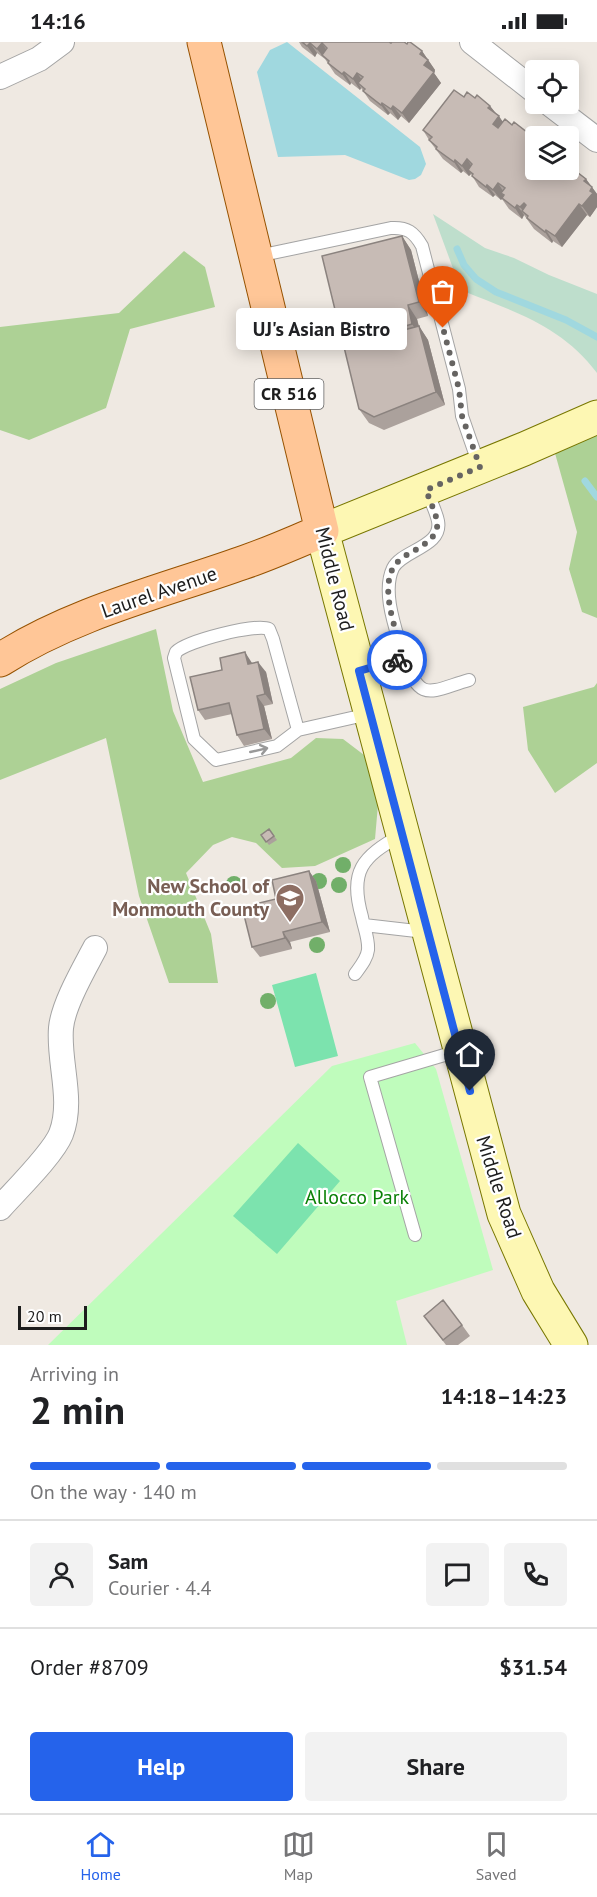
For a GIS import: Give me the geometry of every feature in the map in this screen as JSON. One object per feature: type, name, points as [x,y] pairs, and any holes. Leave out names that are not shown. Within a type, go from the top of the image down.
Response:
[{"type":"main road","name":"Middle Road","points":[[204,42],[322,531]]},
{"type":"main road","name":"Laurel Avenue","points":[[0,660],[18,648],[57,629],[244,562],[322,531]]},
{"type":"street","points":[[0,77],[39,59],[62,42]]},
{"type":"street","points":[[472,42],[525,83]]},
{"type":"street","points":[[563,114],[597,140]]},
{"type":"street","points":[[322,531],[426,490],[597,417]]},
{"type":"street","name":"Middle Road","points":[[322,531],[504,1214],[538,1291],[571,1345]]},
{"type":"street","points":[[0,1208],[52,1149],[61,1135],[66,1115],[61,1028],[79,979],[95,948]]},
{"type":"lane","points":[[257,256],[390,228],[408,229],[416,235],[422,246],[456,379],[462,416],[480,467]]},
{"type":"lane","points":[[426,490],[438,522],[438,530],[430,541],[398,561],[393,567],[388,585],[388,596],[404,658],[416,685],[423,690],[430,691],[469,680]]},
{"type":"lane","points":[[298,730],[269,629],[254,627],[189,643],[176,652],[174,658],[194,739],[216,760],[277,746],[298,730],[370,714]]},
{"type":"lane","points":[[359,671],[404,658]]},
{"type":"lane","points":[[355,974],[366,958],[369,948],[357,899],[362,867],[378,848],[402,834]]},
{"type":"lane","points":[[364,926],[428,932]]},
{"type":"lane","points":[[415,1235],[370,1077],[459,1051]]},
{"type":"green space","points":[[433,214],[485,248],[597,294],[597,373],[568,343],[552,331],[518,313],[461,290]]},
{"type":"green space","points":[[184,251],[205,267],[215,307],[130,329],[106,408],[29,440],[0,430],[0,327],[119,313]]},
{"type":"green space","points":[[597,410],[597,618],[582,612],[569,569],[577,532],[553,446]]},
{"type":"green space","points":[[156,629],[173,711],[203,782],[291,758],[316,738],[343,739],[368,758],[379,793],[375,839],[315,866],[282,868],[256,843],[232,837],[213,845],[186,873],[211,934],[218,983],[169,983],[139,896],[106,738],[0,780],[0,689],[56,663]]},
{"type":"green space","points":[[597,683],[597,763],[555,793],[528,750],[523,707],[594,687]]},
{"type":"green space","points":[[316,973],[338,1056],[295,1067],[272,985]]},
{"type":"green space","name":"Allocco Park","points":[[415,1043],[436,1069],[493,1270],[396,1301],[407,1345],[48,1345],[332,1066]]},
{"type":"green space","points":[[298,1143],[340,1181],[277,1254],[233,1216]]},
{"type":"water","points":[[287,42],[420,147],[426,164],[421,175],[409,180],[345,155],[278,157],[257,72],[270,50]]},
{"type":"building","points":[[302,42],[404,42],[407,44],[410,42],[422,51],[420,54],[428,60],[424,65],[434,72],[402,113],[393,106],[391,109],[382,103],[381,105],[363,91],[365,89],[358,83],[363,77],[357,73],[353,79],[328,63],[329,61],[322,55],[327,48],[322,43],[317,49],[310,43],[307,46]]},
{"type":"building","points":[[454,90],[464,97],[467,92],[475,98],[477,95],[490,106],[488,108],[499,116],[493,124],[498,128],[505,119],[512,125],[514,122],[525,131],[525,180],[579,180],[579,174],[592,187],[590,191],[593,193],[582,206],[579,204],[555,236],[546,230],[545,232],[527,218],[528,216],[522,211],[526,205],[524,203],[515,208],[502,198],[504,195],[501,193],[505,188],[498,183],[493,190],[472,176],[473,174],[468,170],[472,164],[467,159],[462,166],[436,149],[437,147],[429,140],[432,137],[423,130]]},
{"type":"building","points":[[402,236],[419,302],[408,305],[412,324],[399,328],[400,331],[419,326],[436,392],[374,417],[359,409],[322,256]]},
{"type":"building","points":[[245,652],[248,664],[258,662],[265,694],[257,696],[264,729],[237,735],[229,703],[198,710],[190,677],[222,670],[220,658]]},
{"type":"building","points":[[269,829],[274,836],[266,842],[261,835]]},
{"type":"building","points":[[309,871],[322,922],[283,932],[285,938],[252,947],[242,907],[276,899],[272,880]]},
{"type":"building","points":[[443,1300],[462,1325],[443,1340],[424,1316]]},
{"type":"waterway","points":[[457,249],[464,265],[476,279],[496,292],[566,320],[597,337]]},
{"type":"waterway","points":[[585,481],[597,497]]},
{"type":"way so far","points":[[397,660],[404,658],[388,596],[388,585],[393,567],[398,561],[430,541],[438,530],[438,522],[426,490],[480,467],[462,416],[459,389],[443,328]]},
{"type":"place","name":"UJ's Asian Bistro","points":[[443,328]]},
{"type":"place","name":"New School of Monmouth County","points":[[290,924]]},
{"type":"route","points":[[397,660],[359,671],[470,1091]]}]
